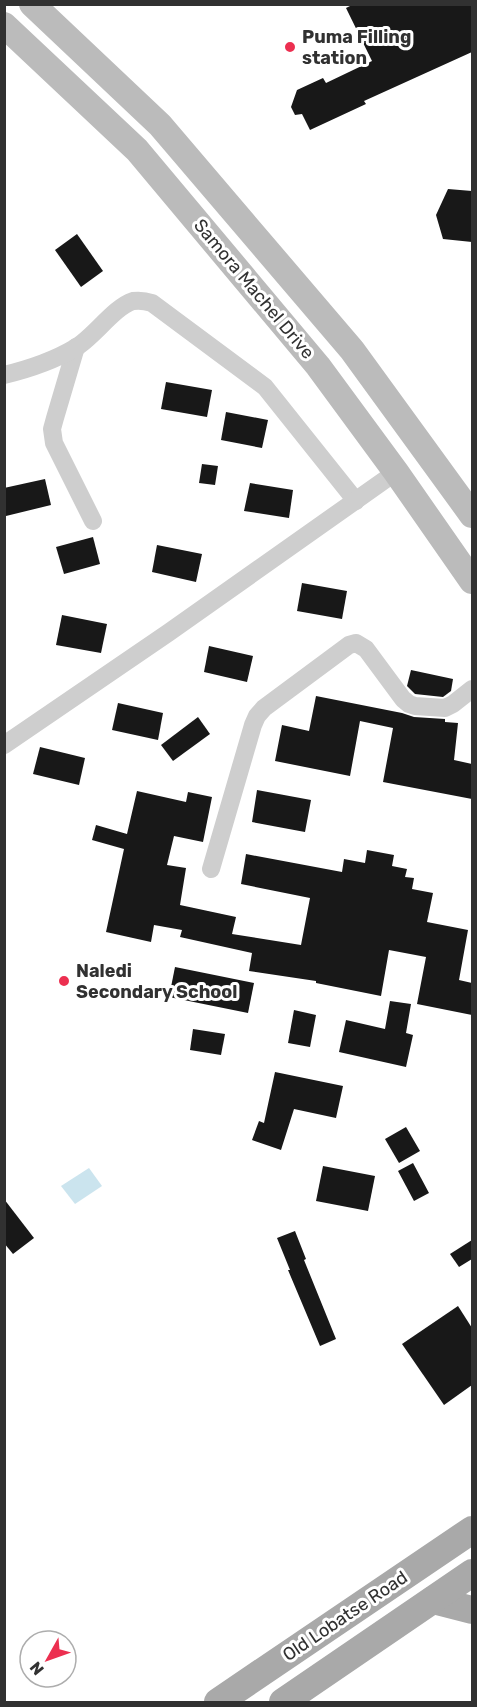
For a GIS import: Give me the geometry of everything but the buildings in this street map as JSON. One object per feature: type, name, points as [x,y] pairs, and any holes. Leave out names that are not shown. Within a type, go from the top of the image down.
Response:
[{"type":"main road","name":"Samora Machel Drive","points":[[33,4],[168,134],[352,350],[472,515]]},
{"type":"main road","name":"Samora Machel Drive","points":[[4,25],[137,150],[318,366],[472,581]]},
{"type":"main road","name":"Old Lobatse Road","points":[[218,1702],[472,1530]]},
{"type":"main road","name":"Old Lobatse Road","points":[[283,1702],[472,1573]]},
{"type":"main road","points":[[433,1600],[472,1610]]},
{"type":"street","points":[[4,375],[30,368],[76,347],[124,306],[134,301],[152,303],[265,387],[356,501]]},
{"type":"street","points":[[76,347],[52,429],[54,442],[93,521]]},
{"type":"street","points":[[4,746],[396,472]]},
{"type":"street","points":[[211,869],[257,716],[264,708],[349,645],[356,643],[366,649],[403,699],[415,706],[444,708],[472,689]]},
{"type":"water","points":[[89,1168],[102,1186],[75,1204],[61,1186]]},
{"type":"place","name":"Puma Filling station","points":[[290,47]]},
{"type":"place","name":"Naledi Secondary School","points":[[64,981]]}]
